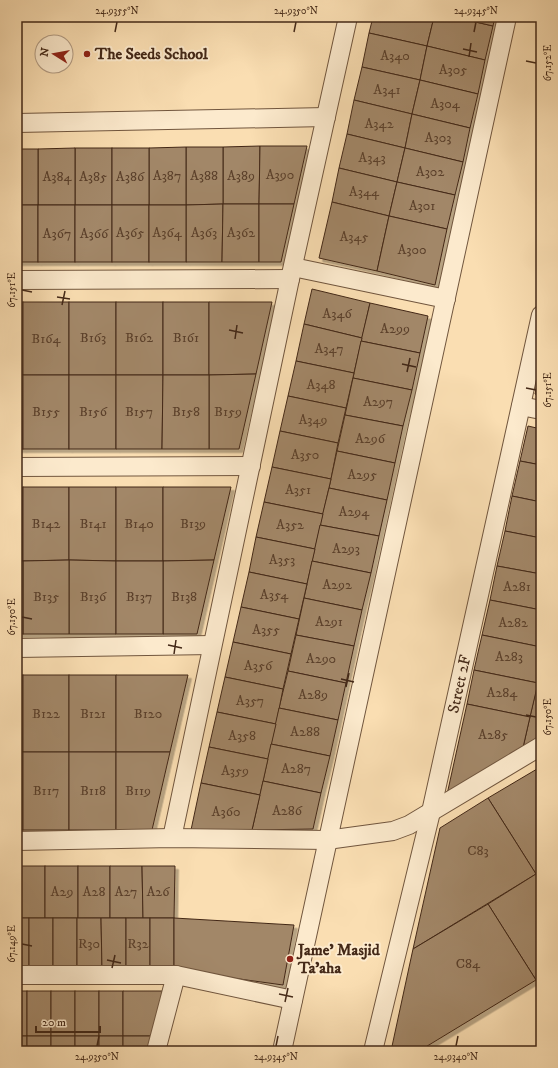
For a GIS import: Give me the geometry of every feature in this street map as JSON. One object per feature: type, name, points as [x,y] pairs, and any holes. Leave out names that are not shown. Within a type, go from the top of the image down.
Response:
[{"type":"street","points":[[172,838],[291,273],[348,17]]},
{"type":"street","points":[[282,1051],[507,17]]},
{"type":"street","points":[[17,123],[326,117]]},
{"type":"street","points":[[17,280],[291,273],[446,299]]},
{"type":"street","name":"Street 2F","points":[[373,1051],[431,812],[541,315]]},
{"type":"street","points":[[521,406],[541,410]]},
{"type":"street","points":[[17,467],[251,466]]},
{"type":"street","points":[[17,648],[212,645]]},
{"type":"street","points":[[17,842],[172,838],[327,840],[393,831],[409,825],[541,746]]},
{"type":"street","points":[[17,975],[176,975],[293,1000]]},
{"type":"street","points":[[156,1051],[176,975]]},
{"type":"building","points":[[373,17],[434,17],[427,46],[369,33]]},
{"type":"building","points":[[434,17],[454,17],[493,26],[485,60],[427,46]]},
{"type":"building","points":[[454,17],[495,17],[493,26]]},
{"type":"building","points":[[369,33],[427,46],[420,80],[362,67]]},
{"type":"building","points":[[427,46],[485,60],[478,94],[420,80]]},
{"type":"building","points":[[362,67],[420,80],[412,114],[354,100]]},
{"type":"building","points":[[420,80],[478,94],[470,128],[412,114]]},
{"type":"building","points":[[354,100],[412,114],[405,148],[347,134]]},
{"type":"building","points":[[412,114],[470,128],[463,162],[405,148]]},
{"type":"building","points":[[347,134],[405,148],[397,182],[339,168]]},
{"type":"building","points":[[260,146],[259,204],[223,204],[223,147]]},
{"type":"building","points":[[260,146],[307,146],[294,204],[259,204]]},
{"type":"building","points":[[186,147],[223,147],[223,204],[186,205]]},
{"type":"building","points":[[186,147],[186,205],[149,205],[149,148]]},
{"type":"building","points":[[75,148],[112,148],[112,205],[75,205]]},
{"type":"building","points":[[75,148],[75,205],[38,205],[38,149]]},
{"type":"building","points":[[112,148],[149,148],[149,205],[112,205]]},
{"type":"building","points":[[405,148],[463,162],[455,195],[397,182]]},
{"type":"building","points":[[17,149],[38,149],[38,205],[17,205]]},
{"type":"building","points":[[339,168],[397,182],[389,216],[332,202]]},
{"type":"building","points":[[397,182],[455,195],[447,229],[389,216]]},
{"type":"building","points":[[332,202],[389,216],[377,271],[319,258]]},
{"type":"building","points":[[223,204],[222,262],[186,262],[186,205]]},
{"type":"building","points":[[223,204],[259,204],[259,262],[222,262]]},
{"type":"building","points":[[259,204],[294,204],[281,262],[259,262]]},
{"type":"building","points":[[17,205],[38,205],[38,262],[17,262]]},
{"type":"building","points":[[38,205],[75,205],[75,262],[38,262]]},
{"type":"building","points":[[75,205],[112,205],[112,262],[75,262]]},
{"type":"building","points":[[112,205],[149,205],[149,262],[112,262]]},
{"type":"building","points":[[149,205],[186,205],[186,262],[149,262]]},
{"type":"building","points":[[389,216],[447,229],[435,285],[377,271]]},
{"type":"building","points":[[312,289],[370,303],[362,338],[304,324]]},
{"type":"building","points":[[17,302],[23,302],[23,375],[17,375]]},
{"type":"building","points":[[23,302],[69,302],[69,375],[23,375]]},
{"type":"building","points":[[69,302],[116,302],[116,375],[69,375]]},
{"type":"building","points":[[116,302],[163,302],[163,375],[116,375]]},
{"type":"building","points":[[163,302],[209,302],[209,375],[163,375]]},
{"type":"building","points":[[209,302],[272,302],[256,374],[209,375]]},
{"type":"building","points":[[370,303],[428,316],[420,353],[361,341]]},
{"type":"building","points":[[304,324],[362,338],[354,373],[296,361]]},
{"type":"building","points":[[361,341],[420,353],[412,390],[353,378]]},
{"type":"building","points":[[296,361],[354,373],[346,408],[288,396]]},
{"type":"building","points":[[541,366],[541,396],[535,394]]},
{"type":"building","points":[[256,374],[239,449],[209,449],[209,375]]},
{"type":"building","points":[[17,375],[23,375],[23,449],[17,449]]},
{"type":"building","points":[[23,375],[69,375],[69,449],[23,449]]},
{"type":"building","points":[[69,375],[116,375],[116,449],[69,449]]},
{"type":"building","points":[[116,375],[163,375],[162,449],[116,449]]},
{"type":"building","points":[[163,375],[209,375],[209,449],[162,449]]},
{"type":"building","points":[[353,378],[412,390],[403,426],[345,415]]},
{"type":"building","points":[[288,396],[346,408],[338,443],[280,431]]},
{"type":"building","points":[[345,415],[403,426],[395,463],[337,451]]},
{"type":"building","points":[[528,426],[541,429],[541,465],[520,461]]},
{"type":"building","points":[[280,431],[338,443],[331,479],[272,467]]},
{"type":"building","points":[[337,451],[395,463],[387,500],[329,488]]},
{"type":"building","points":[[520,461],[541,465],[541,502],[512,496]]},
{"type":"building","points":[[272,467],[331,479],[323,514],[264,502]]},
{"type":"building","points":[[17,487],[23,487],[23,561],[17,561]]},
{"type":"building","points":[[23,487],[69,487],[69,560],[23,561]]},
{"type":"building","points":[[69,487],[116,487],[116,561],[69,560]]},
{"type":"building","points":[[116,487],[163,487],[163,561],[116,561]]},
{"type":"building","points":[[163,487],[231,487],[214,560],[163,561]]},
{"type":"building","points":[[329,488],[387,500],[379,536],[320,525]]},
{"type":"building","points":[[512,496],[541,502],[541,538],[505,531]]},
{"type":"building","points":[[264,502],[323,514],[315,549],[256,537]]},
{"type":"building","points":[[320,525],[379,536],[371,573],[312,561]]},
{"type":"building","points":[[505,531],[541,538],[541,574],[497,566]]},
{"type":"building","points":[[256,537],[315,549],[307,584],[249,572]]},
{"type":"building","points":[[69,560],[116,561],[116,634],[69,634]]},
{"type":"building","points":[[69,560],[69,634],[23,634],[23,561]]},
{"type":"building","points":[[214,560],[197,634],[163,634],[163,561]]},
{"type":"building","points":[[17,561],[23,561],[23,634],[17,634]]},
{"type":"building","points":[[116,561],[163,561],[163,634],[116,634]]},
{"type":"building","points":[[312,561],[371,573],[362,610],[304,598]]},
{"type":"building","points":[[497,566],[541,574],[541,610],[490,600]]},
{"type":"building","points":[[249,572],[307,584],[299,619],[241,607]]},
{"type":"building","points":[[304,598],[362,610],[354,646],[296,635]]},
{"type":"building","points":[[490,600],[541,610],[541,647],[482,635]]},
{"type":"building","points":[[241,607],[299,619],[291,654],[233,642]]},
{"type":"building","points":[[296,635],[354,646],[346,683],[288,671]]},
{"type":"building","points":[[482,635],[541,647],[541,668],[538,683],[474,670]]},
{"type":"building","points":[[233,642],[291,654],[283,689],[225,677]]},
{"type":"building","points":[[541,668],[541,741],[522,752]]},
{"type":"building","points":[[474,670],[538,683],[530,717],[467,704]]},
{"type":"building","points":[[288,671],[346,683],[338,720],[279,708]]},
{"type":"building","points":[[17,675],[23,675],[23,752],[17,752]]},
{"type":"building","points":[[23,675],[69,675],[69,752],[23,752]]},
{"type":"building","points":[[69,675],[116,675],[116,752],[69,752]]},
{"type":"building","points":[[116,675],[188,675],[170,752],[116,752]]},
{"type":"building","points":[[225,677],[283,689],[276,724],[217,712]]},
{"type":"building","points":[[467,704],[530,717],[522,752],[446,799]]},
{"type":"building","points":[[279,708],[338,720],[330,756],[271,744]]},
{"type":"building","points":[[217,712],[276,724],[268,759],[209,747]]},
{"type":"building","points":[[271,744],[330,756],[321,793],[263,781]]},
{"type":"building","points":[[209,747],[268,759],[260,795],[201,783]]},
{"type":"building","points":[[17,752],[23,752],[23,830],[17,830]]},
{"type":"building","points":[[23,752],[69,752],[69,830],[23,830]]},
{"type":"building","points":[[69,752],[116,752],[116,830],[69,830]]},
{"type":"building","points":[[116,752],[170,752],[152,830],[116,830]]},
{"type":"building","points":[[541,766],[541,776],[537,769]]},
{"type":"building","points":[[537,769],[541,776],[541,871],[536,874],[488,798]]},
{"type":"building","points":[[263,781],[321,793],[313,829],[252,830]]},
{"type":"building","points":[[201,783],[260,795],[252,830],[191,830]]},
{"type":"building","points":[[488,798],[536,874],[413,949],[440,828]]},
{"type":"building","points":[[17,866],[45,866],[45,918],[17,918]]},
{"type":"building","points":[[45,866],[78,866],[78,918],[45,918]]},
{"type":"building","points":[[78,866],[110,866],[110,918],[78,918]]},
{"type":"building","points":[[110,866],[142,866],[143,918],[110,918]]},
{"type":"building","points":[[142,866],[175,866],[174,918],[143,918]]},
{"type":"building","points":[[541,871],[541,882],[536,874]]},
{"type":"building","points":[[536,874],[541,882],[541,977],[536,980],[488,904]]},
{"type":"building","points":[[488,904],[536,980],[419,1051],[391,1051],[413,949]]},
{"type":"building","points":[[17,918],[29,918],[29,970],[17,970]]},
{"type":"building","points":[[29,918],[53,918],[53,970],[29,970]]},
{"type":"building","points":[[53,918],[77,918],[77,970],[53,970]]},
{"type":"building","points":[[77,918],[101,918],[102,970],[77,970]]},
{"type":"building","points":[[101,918],[126,918],[126,970],[102,970]]},
{"type":"building","points":[[126,918],[150,918],[150,970],[126,970]]},
{"type":"building","points":[[150,918],[174,918],[174,970],[150,970]]},
{"type":"building","points":[[174,918],[294,925],[283,985],[174,970]]},
{"type":"building","points":[[17,991],[27,991],[27,1036],[17,1036]]},
{"type":"building","points":[[27,991],[51,991],[51,1036],[27,1036]]},
{"type":"building","points":[[51,991],[75,991],[75,1036],[51,1036]]},
{"type":"building","points":[[75,991],[99,991],[99,1036],[75,1036]]},
{"type":"building","points":[[99,991],[123,991],[123,1036],[99,1036]]},
{"type":"building","points":[[123,991],[167,991],[157,1036],[123,1036]]},
{"type":"building","points":[[17,1036],[27,1036],[27,1051],[17,1051]]},
{"type":"building","points":[[27,1036],[51,1036],[51,1051],[27,1051]]},
{"type":"building","points":[[51,1036],[75,1036],[75,1051],[51,1051]]},
{"type":"building","points":[[75,1036],[99,1036],[99,1051],[75,1051]]},
{"type":"building","points":[[99,1036],[123,1036],[123,1051],[99,1051]]},
{"type":"building","points":[[123,1036],[157,1036],[154,1051],[123,1051]]},
{"type":"place","name":"The Seeds School","points":[[87,54]]},
{"type":"place","name":"Jame' Masjid Ta'aha","points":[[290,959]]}]
